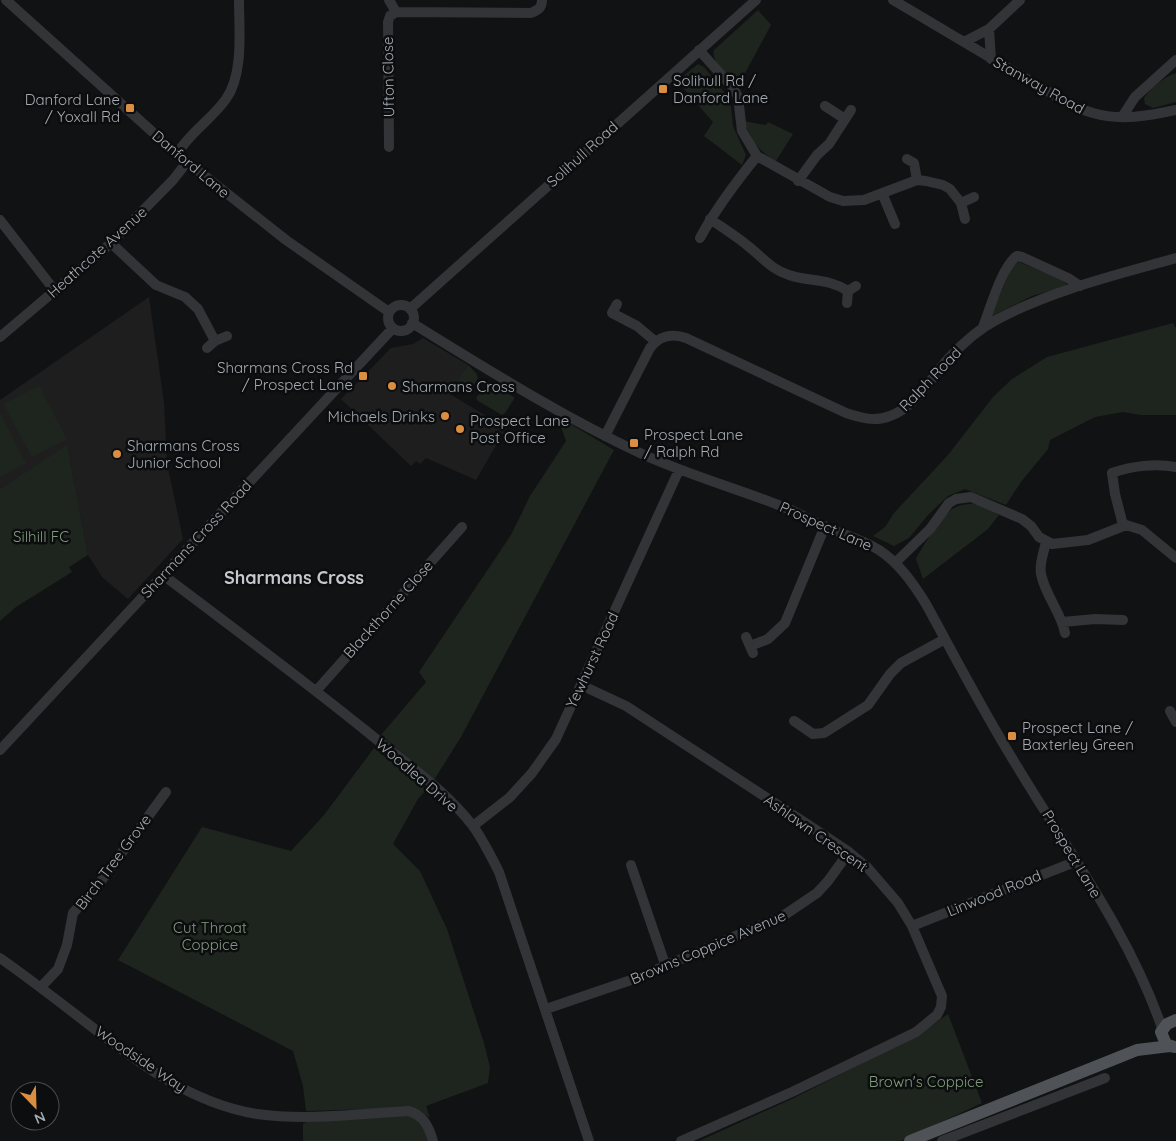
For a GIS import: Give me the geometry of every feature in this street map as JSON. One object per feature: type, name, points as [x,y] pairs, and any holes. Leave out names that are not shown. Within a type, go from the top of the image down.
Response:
[{"type":"main road","points":[[1168,1025],[1164,1041],[1174,1047]]},
{"type":"main road","points":[[910,1141],[1062,1087],[1137,1050],[1168,1025]]},
{"type":"main road","points":[[1137,1050],[1174,1047]]},
{"type":"street","name":"Danford Lane","points":[[6,0],[177,154],[286,240],[389,312]]},
{"type":"street","points":[[177,154],[226,99],[232,88],[238,66],[239,0]]},
{"type":"street","points":[[389,0],[391,7],[396,12],[531,13],[538,10],[542,0]]},
{"type":"street","name":"Solihull Road","points":[[410,309],[756,0]]},
{"type":"street","name":"Stanway Road","points":[[893,0],[991,59],[1092,113],[1122,117],[1154,115],[1176,110]]},
{"type":"street","points":[[964,42],[989,29],[1020,0]]},
{"type":"street","name":"Ufton Close","points":[[389,147],[388,22],[390,16],[396,12]]},
{"type":"street","points":[[989,29],[991,59]]},
{"type":"street","points":[[699,50],[734,89],[738,97],[742,131],[757,156],[830,197],[843,201],[864,200],[917,180],[942,185],[950,189],[961,203],[965,219]]},
{"type":"street","points":[[1122,117],[1135,97],[1176,60]]},
{"type":"street","points":[[825,106],[845,119]]},
{"type":"street","points":[[798,180],[817,155],[829,144],[851,110]]},
{"type":"street","points":[[700,238],[710,219],[731,188],[757,156]]},
{"type":"street","points":[[907,159],[914,163],[917,180]]},
{"type":"street","name":"Heathcote Avenue","points":[[0,337],[111,243],[173,180],[187,162]]},
{"type":"street","points":[[882,193],[895,224]]},
{"type":"street","points":[[961,203],[974,197]]},
{"type":"street","points":[[710,219],[749,247],[770,266],[789,275],[820,280],[852,289],[847,303]]},
{"type":"street","points":[[0,220],[56,291]]},
{"type":"street","points":[[111,243],[156,285],[185,297],[198,309],[211,344],[227,336]]},
{"type":"street","points":[[982,327],[1005,271],[1011,260],[1017,256],[1068,278],[1080,286]]},
{"type":"street","name":"Ralph Road","points":[[656,342],[667,336],[680,336],[846,413],[861,418],[890,417],[908,406],[950,357],[982,327],[1020,308],[1080,286],[1176,258]]},
{"type":"street","points":[[605,436],[634,378],[656,342],[637,326],[612,313],[617,304]]},
{"type":"street","points":[[396,306],[410,309],[413,316],[412,324],[404,331],[392,328],[388,321],[389,312],[396,306]]},
{"type":"street","name":"Prospect Lane","points":[[412,324],[605,436],[679,470],[787,508],[862,541],[879,550],[895,564],[911,580],[1014,762],[1077,861],[1116,928],[1168,1025]]},
{"type":"street","name":"Sharmans Cross Road","points":[[0,750],[392,328]]},
{"type":"street","points":[[1123,525],[1112,473],[1123,469],[1163,464],[1176,466]]},
{"type":"street","name":"Yewhurst Road","points":[[473,826],[509,798],[532,773],[556,739],[679,470]]},
{"type":"street","points":[[895,564],[930,529],[949,503],[956,499],[970,496],[1022,519],[1039,537],[1052,544],[1088,540],[1123,525],[1132,526],[1142,530],[1176,558]]},
{"type":"street","points":[[749,645],[768,639],[785,623],[825,526]]},
{"type":"street","name":"Blackthorne Close","points":[[316,691],[462,527]]},
{"type":"street","points":[[1046,542],[1041,574],[1063,622],[1065,633]]},
{"type":"street","name":"Woodlea Drive","points":[[163,575],[316,691],[432,784],[473,826],[499,872],[589,1141]]},
{"type":"street","points":[[1063,622],[1095,619],[1123,620]]},
{"type":"street","points":[[794,721],[813,734],[824,733],[868,705],[901,662],[945,639]]},
{"type":"street","name":"Ashlawn Crescent","points":[[581,685],[626,706],[849,852],[867,867],[898,903],[912,926],[942,996],[941,1006],[937,1014],[916,1032],[800,1088],[681,1141]]},
{"type":"street","points":[[1170,711],[1176,722]]},
{"type":"street","name":"Birch Tree Grove","points":[[41,988],[58,969],[67,945],[73,913],[96,888],[166,792]]},
{"type":"street","name":"Browns Coppice Avenue","points":[[546,1009],[634,979],[793,910],[817,893],[849,852]]},
{"type":"street","name":"Linwood Road","points":[[912,926],[1077,861]]},
{"type":"street","points":[[630,865],[666,966]]},
{"type":"street","name":"Woodside Way","points":[[0,958],[115,1044],[172,1083],[199,1097],[238,1110],[277,1116],[305,1117],[414,1112],[423,1118],[433,1141]]},
{"type":"street","points":[[942,1141],[1062,1087],[1105,1078]]},
{"type":"shaded area","name":"Sharmans Cross Junior School","points":[[149,297],[164,402],[167,463],[183,539],[128,599],[102,577],[88,555],[67,446],[0,489],[0,400]]},
{"type":"shaded area","points":[[423,338],[468,365],[450,394],[506,428],[476,480],[426,458],[420,464],[416,461],[411,466],[341,399],[391,348],[413,344]]},
{"type":"green space","points":[[758,10],[771,25],[737,88],[718,65],[715,60],[714,50]]},
{"type":"green space","points":[[698,64],[704,67],[725,93],[731,107],[733,126],[746,155],[742,165],[704,136],[713,122],[677,81]]},
{"type":"green space","points":[[1176,73],[1176,102],[1153,108],[1145,104],[1144,98],[1150,90],[1162,80]]},
{"type":"green space","points":[[744,121],[766,125],[768,122],[793,134],[776,161],[764,153],[756,144]]},
{"type":"green space","points":[[1019,262],[1065,281],[1067,286],[1032,296],[992,316],[1013,265]]},
{"type":"green space","points":[[1173,323],[1176,328],[1176,415],[1141,415],[1123,412],[1095,417],[1050,440],[1048,449],[1021,482],[1006,505],[965,489],[948,496],[928,515],[909,538],[894,546],[873,536],[885,527],[894,513],[948,455],[993,397],[1012,379],[1047,357]]},
{"type":"green space","points":[[468,365],[478,378],[470,391],[456,383]]},
{"type":"green space","points":[[488,383],[514,397],[502,415],[476,398]]},
{"type":"green space","points":[[39,386],[67,439],[32,457],[3,404]]},
{"type":"green space","points":[[0,413],[26,463],[0,477]]},
{"type":"green space","points":[[557,416],[614,450],[461,737],[434,780],[381,735],[426,682],[419,672],[511,535],[530,496],[566,441]]},
{"type":"green space","name":"Silhill FC","points":[[67,445],[88,555],[69,567],[72,572],[16,607],[0,621],[0,489]]},
{"type":"green space","points":[[977,503],[999,515],[988,529],[923,579],[916,559],[933,531],[949,511],[962,505]]},
{"type":"green space","name":"Cut Throat Coppice","points":[[374,748],[426,790],[418,799],[393,844],[420,871],[447,929],[490,1067],[488,1083],[426,1106],[430,1118],[419,1110],[410,1108],[306,1111],[303,1086],[293,1051],[118,960],[202,827],[291,851],[324,815]]},
{"type":"green space","name":"Brown's Coppice","points":[[948,1014],[982,1103],[901,1141],[699,1141],[794,1098],[922,1033]]},
{"type":"green space","points":[[410,1115],[423,1124],[428,1141],[303,1141],[303,1124],[308,1121]]},
{"type":"place","name":"Solihull Rd / Danford Lane","points":[[663,89]]},
{"type":"place","name":"Danford Lane / Yoxall Rd","points":[[130,108]]},
{"type":"place","name":"Sharmans Cross Rd / Prospect Lane","points":[[363,376]]},
{"type":"place","name":"Sharmans Cross","points":[[392,386]]},
{"type":"place","name":"Michaels Drinks","points":[[445,416]]},
{"type":"place","name":"Prospect Lane Post Office","points":[[460,429]]},
{"type":"place","name":"Prospect Lane / Ralph Rd","points":[[634,443]]},
{"type":"place","name":"Sharmans Cross Junior School","points":[[117,454]]},
{"type":"place","name":"Prospect Lane / Baxterley Green","points":[[1012,736]]},
{"type":"district","name":"Sharmans Cross","points":[[294,577]]}]
